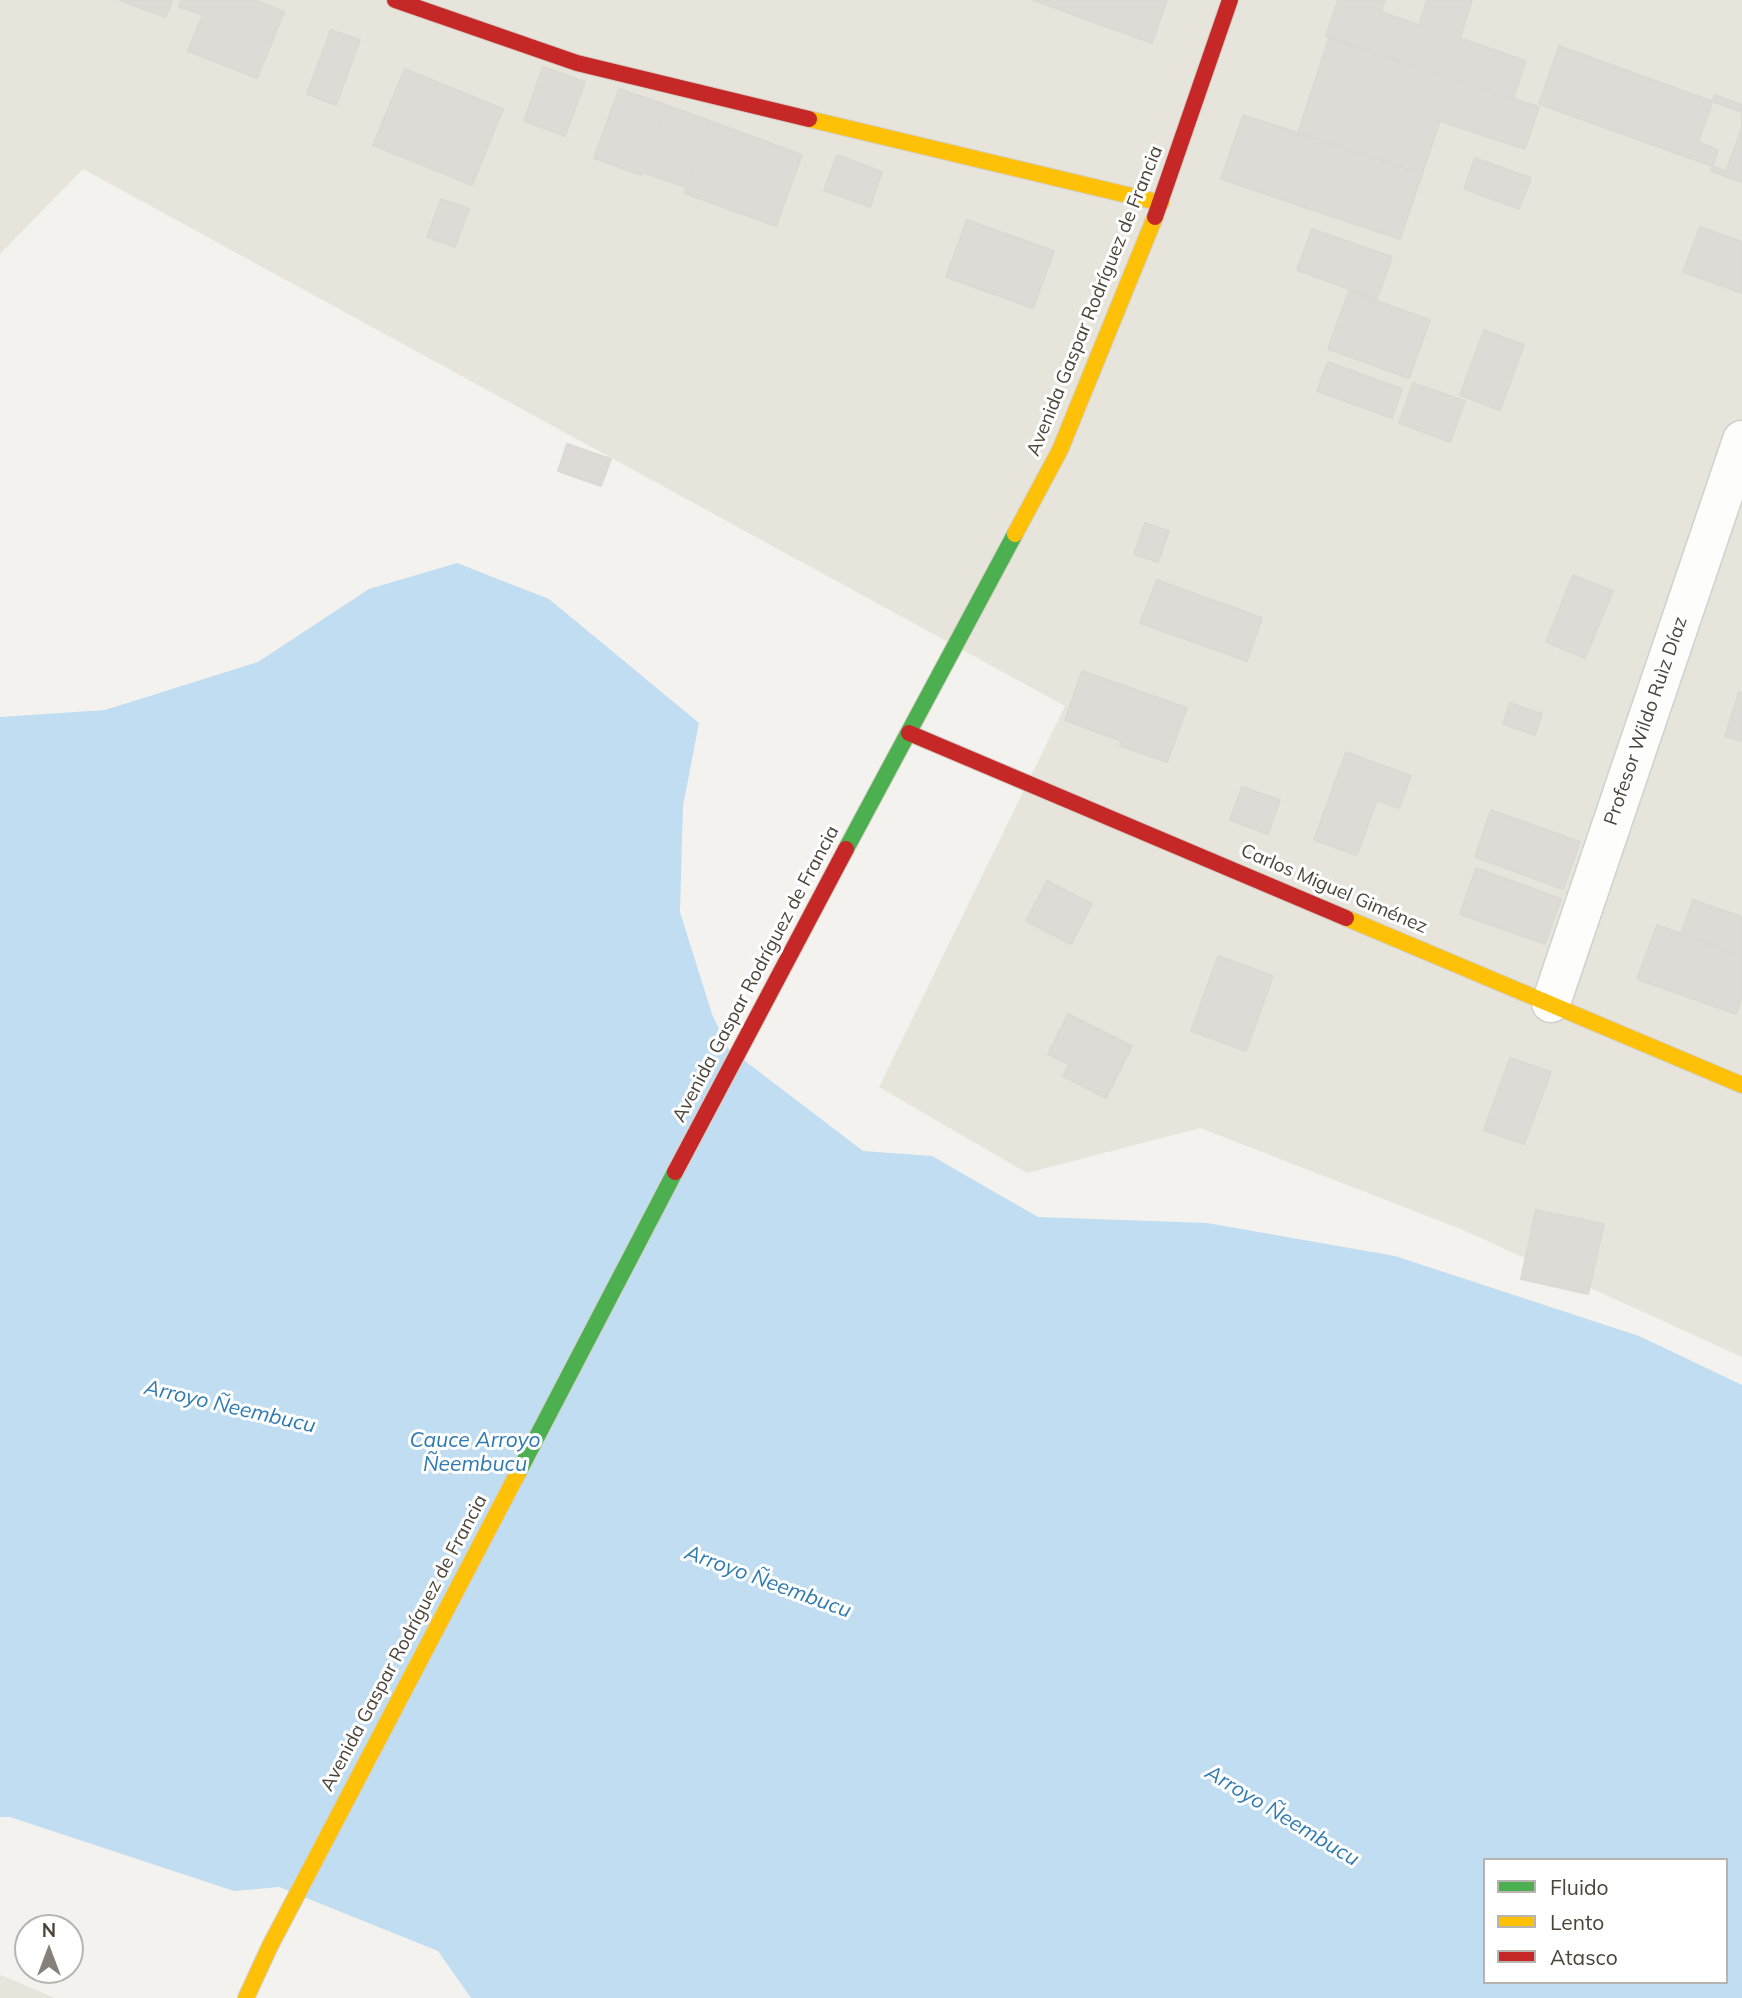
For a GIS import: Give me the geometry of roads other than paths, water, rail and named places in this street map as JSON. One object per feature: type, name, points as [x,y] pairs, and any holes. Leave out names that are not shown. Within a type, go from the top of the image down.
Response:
[{"type":"main road","points":[[395,0],[577,63],[1161,203]]},
{"type":"main road","name":"Avenida Gaspar Rodríguez de Francia","points":[[246,1998],[270,1946],[765,1000],[1060,450],[1161,203],[1230,0]]},
{"type":"main road","name":"Carlos Miguel Giménez","points":[[909,733],[1742,1085]]},
{"type":"street","name":"Profesor Wildo Ruìz Díaz","points":[[1550,1003],[1742,440]]},
{"type":"water","name":"Cauce Arroyo Ñeembucu","points":[[457,563],[549,599],[699,723],[683,806],[680,912],[712,1014],[728,1048],[863,1151],[932,1156],[1038,1217],[1207,1223],[1395,1256],[1639,1336],[1742,1385],[1742,1998],[471,1998],[438,1951],[279,1887],[234,1891],[10,1817],[0,1817],[0,717],[105,710],[258,662],[369,589]]},
{"type":"water label","name":"Arroyo Ñeembucu","points":[[230,1407]]},
{"type":"water label","name":"Arroyo Ñeembucu","points":[[768,1582]]},
{"type":"water label","name":"Arroyo Ñeembucu","points":[[1282,1816]]}]
